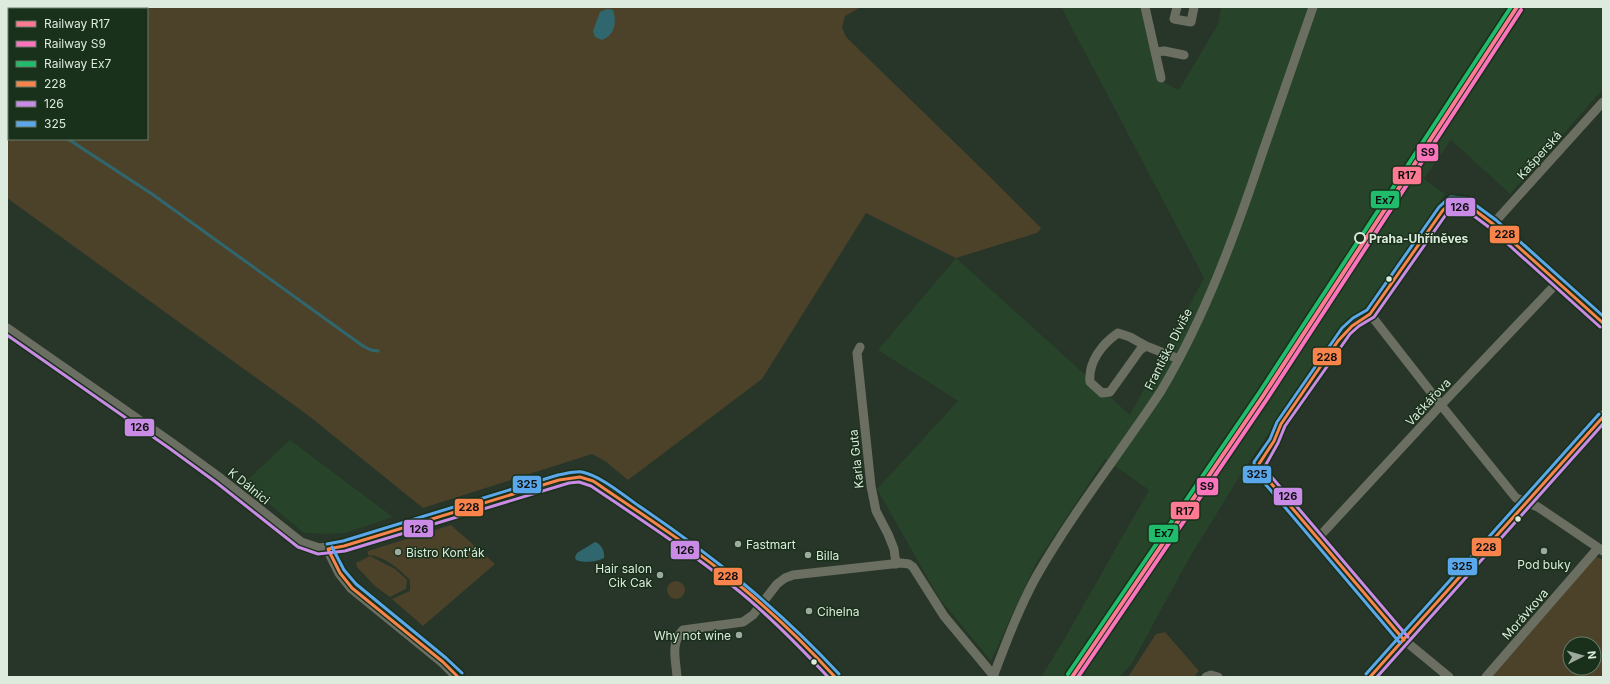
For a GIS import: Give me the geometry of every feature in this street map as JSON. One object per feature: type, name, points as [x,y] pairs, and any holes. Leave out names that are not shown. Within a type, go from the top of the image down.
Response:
[{"type":"main road","points":[[1370,677],[1603,417]]},
{"type":"street","points":[[1145,7],[1162,78]]},
{"type":"street","points":[[1177,7],[1174,19],[1191,22],[1194,7]]},
{"type":"street","name":"Františka Diviše","points":[[994,676],[1025,601],[1046,561],[1162,391],[1194,328],[1237,227],[1313,7]]},
{"type":"street","points":[[1156,52],[1164,51],[1184,55]]},
{"type":"street","name":"Kašperská","points":[[1493,224],[1603,102]]},
{"type":"street","points":[[1449,677],[1404,640],[1259,469],[1260,464],[1274,441],[1281,424],[1338,341],[1356,322],[1370,314],[1443,210],[1452,202],[1464,202],[1493,224],[1603,323]]},
{"type":"street","name":"Vačkářova","points":[[1318,538],[1441,405],[1557,283]]},
{"type":"street","points":[[1370,314],[1516,498],[1538,507],[1600,549]]},
{"type":"street","name":"K Dálnici","points":[[7,329],[190,457],[234,490],[292,538],[310,547],[328,549]]},
{"type":"street","points":[[1146,346],[1140,350],[1110,392],[1102,393],[1090,382],[1089,372],[1095,357],[1108,340],[1118,334],[1130,337],[1146,346],[1179,359]]},
{"type":"street","name":"Karla Guta","points":[[860,347],[857,353],[870,486],[876,511],[894,549],[896,564]]},
{"type":"street","points":[[458,677],[443,662],[352,588],[340,573],[328,549],[344,546],[559,480],[580,477],[593,481],[676,537],[739,585],[785,625],[835,677]]},
{"type":"street","name":"Morávkova","points":[[1486,677],[1600,549]]},
{"type":"street","points":[[678,677],[674,645],[678,635],[683,630],[743,622],[753,615],[777,584],[785,578],[793,575],[896,564],[909,564],[913,567],[944,616],[994,676]]},
{"type":"street","points":[[1206,677],[1211,675],[1218,677]]},
{"type":"shaded area","points":[[7,7],[861,7],[845,16],[842,27],[846,37],[1041,228],[1037,233],[956,258],[866,213],[762,379],[628,480],[605,461],[592,454],[423,508],[309,416],[7,198]]},
{"type":"shaded area","points":[[1061,7],[1140,7],[1158,79],[1179,90],[1218,24],[1221,7],[1603,7],[1603,89],[1510,194],[1451,140],[1424,179],[1445,194],[1364,312],[1350,318],[1246,466],[1190,557],[1132,663],[1120,677],[1041,677],[1149,490],[1105,459],[1035,565],[991,661],[939,598],[877,489],[958,401],[878,350],[956,258],[1130,415],[1204,278]]},
{"type":"shaded area","points":[[290,440],[393,517],[345,533],[304,533],[244,483]]},
{"type":"shaded area","points":[[451,525],[495,564],[423,626],[392,599],[410,591],[410,580],[386,560],[368,555],[368,551]]},
{"type":"shaded area","points":[[370,556],[395,569],[407,580],[406,589],[390,597],[375,586],[357,567],[356,563]]},
{"type":"shaded area","points":[[1595,556],[1603,560],[1603,677],[1489,677]]},
{"type":"shaded area","points":[[676,581],[682,584],[685,590],[682,596],[676,599],[670,596],[667,590],[670,584]]},
{"type":"shaded area","points":[[1165,632],[1199,671],[1194,677],[1128,677],[1156,634]]},
{"type":"water","points":[[607,9],[613,10],[615,23],[610,35],[602,40],[595,37],[593,31],[600,12]]},
{"type":"water","points":[[595,542],[602,548],[604,558],[590,562],[576,560],[575,557],[577,553]]},
{"type":"waterway","points":[[70,140],[152,194],[363,346],[371,350],[378,351]]},
{"type":"rail line","name":"Ex7","points":[[1068,674],[1259,393],[1511,7]]},
{"type":"rail line","name":"R17","points":[[1072,677],[1263,396],[1517,7]]},
{"type":"rail line","name":"S9","points":[[1078,677],[1267,399],[1521,10]]},
{"type":"transit line","name":"325","points":[[1400,643],[1255,472],[1254,462],[1270,439],[1277,422],[1342,328],[1353,318],[1367,310],[1439,207],[1450,197],[1466,198],[1496,220],[1603,316]]},
{"type":"transit line","name":"228","points":[[1259,469],[1259,464],[1274,441],[1281,424],[1338,341],[1352,326],[1370,314],[1443,210],[1452,202],[1464,202],[1493,224],[1603,323]]},
{"type":"transit line","name":"126","points":[[1408,637],[1264,468],[1278,443],[1285,426],[1350,334],[1359,326],[1374,317],[1447,213],[1454,207],[1462,207],[1490,228],[1600,327]]},
{"type":"transit line","name":"126","points":[[7,335],[169,448],[217,483],[298,547],[318,554],[345,551],[569,483],[579,482],[591,486],[718,574],[760,609],[828,677]]},
{"type":"transit line","name":"325","points":[[1366,674],[1599,414]]},
{"type":"transit line","name":"228","points":[[1370,677],[1603,417]]},
{"type":"transit line","name":"126","points":[[1377,677],[1603,424]]},
{"type":"transit line","name":"228","points":[[1259,469],[1404,640]]},
{"type":"transit line","name":"325","points":[[327,544],[343,541],[558,475],[582,472],[597,477],[612,486],[719,564],[768,605],[839,674]]},
{"type":"transit line","name":"228","points":[[328,549],[344,546],[559,480],[580,477],[593,481],[667,531],[721,571],[776,618],[835,677]]},
{"type":"transit line","name":"325","points":[[332,547],[344,570],[356,584],[462,673]]},
{"type":"transit line","name":"228","points":[[328,549],[340,573],[352,588],[443,662],[458,677]]},
{"type":"place","name":"Praha-Uhříněves","points":[[1360,238]]},
{"type":"place","name":"Fastmart","points":[[738,544]]},
{"type":"place","name":"Pod buky","points":[[1544,551]]},
{"type":"place","name":"Bistro Kont'ák","points":[[398,552]]},
{"type":"place","name":"Billa","points":[[808,555]]},
{"type":"place","name":"Hair salon Cik Cak","points":[[660,575]]},
{"type":"place","name":"Cihelna","points":[[809,611]]},
{"type":"place","name":"Why not wine","points":[[739,635]]}]
